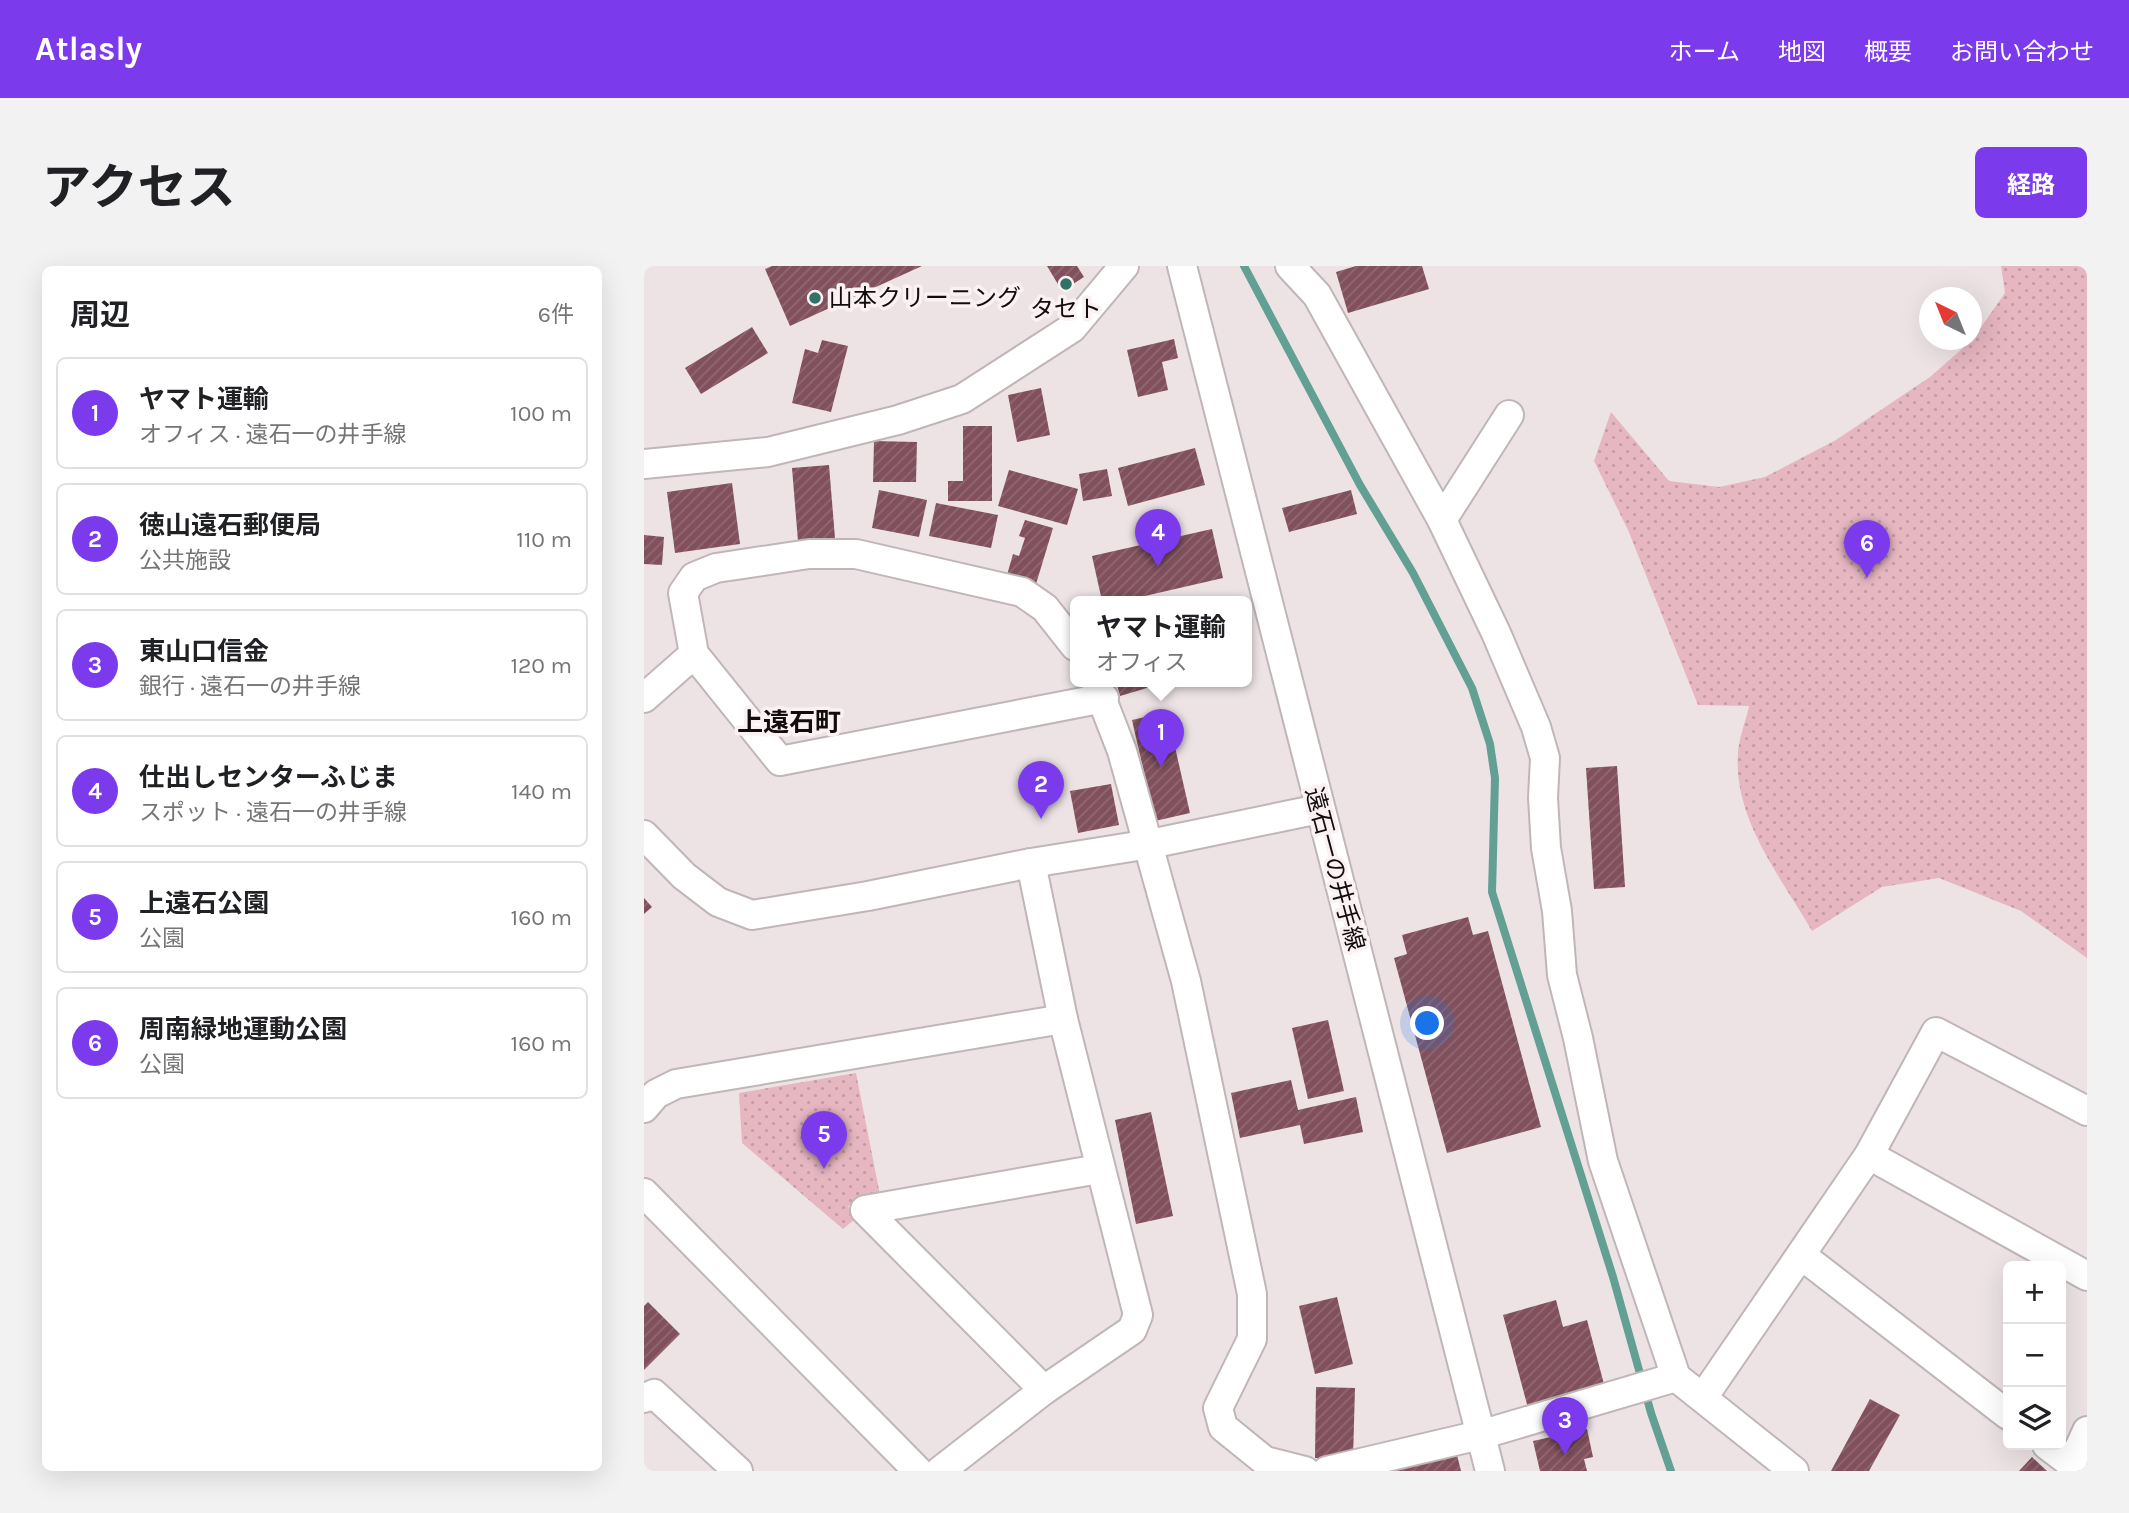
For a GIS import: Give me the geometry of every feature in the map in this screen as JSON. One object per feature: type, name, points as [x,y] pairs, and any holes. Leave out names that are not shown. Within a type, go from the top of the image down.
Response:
[{"type":"street","points":[[644,464],[768,452],[898,420],[962,399],[1072,328],[1124,266]]},
{"type":"street","name":"遠石一の井手線","points":[[1182,266],[1490,1471]]},
{"type":"street","points":[[1305,270],[1441,520],[1496,633],[1536,727],[1545,758],[1542,797],[1546,848],[1557,911],[1562,975],[1603,1161],[1676,1377],[1704,1396],[1794,1471]]},
{"type":"street","points":[[1441,520],[1509,415]]},
{"type":"street","points":[[1070,640],[1045,608],[1022,592],[856,554],[809,554],[716,568],[694,577],[683,593],[694,654],[780,761],[1099,690],[1150,844],[1186,981],[1204,1076],[1222,1139],[1252,1294],[1252,1339],[1217,1408],[1223,1427],[1265,1461],[1305,1471]]},
{"type":"street","points":[[644,698],[694,654]]},
{"type":"street","points":[[644,835],[684,876],[718,902],[752,915],[869,896],[1031,863],[1150,844],[1319,809]]},
{"type":"street","points":[[940,1471],[1044,1390],[1132,1330],[1138,1315],[1063,1019],[1031,863]]},
{"type":"street","points":[[648,1093],[705,1078],[1063,1019]]},
{"type":"street","points":[[1704,1396],[1869,1154],[1936,1032],[2087,1111]]},
{"type":"street","points":[[1869,1154],[2087,1276]]},
{"type":"street","points":[[1044,1390],[865,1210],[1099,1169]]},
{"type":"street","points":[[644,1193],[918,1471]]},
{"type":"street","points":[[1801,1255],[2003,1411]]},
{"type":"street","points":[[1326,1471],[1480,1435],[1676,1377]]},
{"type":"street","points":[[644,1398],[654,1394],[738,1471]]},
{"type":"street","points":[[2054,1450],[2072,1464],[2087,1433]]},
{"type":"shaded area","points":[[2001,266],[2087,266],[2087,958],[2021,911],[1939,878],[1882,887],[1812,931],[1762,846],[1743,801],[1738,777],[1738,753],[1749,706],[1698,705],[1628,530],[1594,461],[1611,412],[1669,481],[1719,487],[1765,477],[1836,440],[1930,377],[1961,350],[1982,350],[1982,326],[2005,293]]},
{"type":"shaded area","points":[[856,1073],[880,1195],[848,1206],[855,1219],[843,1229],[742,1143],[739,1093]]},
{"type":"building","name":"山本クリーニング","points":[[772,266],[922,266],[790,326],[765,269]]},
{"type":"building","name":"タセト","points":[[1047,266],[1077,266],[1084,277],[1062,291]]},
{"type":"building","points":[[1356,266],[1422,266],[1429,289],[1348,313],[1336,272]]},
{"type":"building","points":[[752,327],[768,353],[701,394],[685,368]]},
{"type":"building","points":[[1174,339],[1178,358],[1162,362],[1168,390],[1138,397],[1127,350]]},
{"type":"building","points":[[822,340],[848,346],[831,412],[792,403],[805,349],[818,353]]},
{"type":"building","points":[[1041,388],[1050,435],[1017,442],[1008,395]]},
{"type":"building","points":[[963,426],[992,426],[992,501],[948,501],[948,481],[963,481]]},
{"type":"building","points":[[874,441],[917,442],[916,482],[873,482]]},
{"type":"building","points":[[1195,448],[1205,485],[1128,506],[1118,468]]},
{"type":"building","points":[[829,465],[835,538],[798,541],[792,468]]},
{"type":"building","points":[[1107,469],[1112,496],[1083,501],[1079,474]]},
{"type":"building","points":[[1009,470],[1078,489],[1067,525],[998,506]]},
{"type":"building","points":[[732,483],[740,544],[675,553],[667,492]]},
{"type":"building","points":[[879,490],[927,500],[919,537],[872,528]]},
{"type":"building","points":[[1351,490],[1357,514],[1289,532],[1282,508]]},
{"type":"building","points":[[936,503],[998,515],[991,548],[929,536]]},
{"type":"building","points":[[1025,520],[1053,528],[1036,584],[1007,575],[1013,554],[1019,556],[1025,538],[1019,536]]},
{"type":"building","points":[[1212,529],[1223,578],[1145,596],[1101,596],[1092,556]]},
{"type":"building","points":[[644,535],[664,537],[662,565],[644,564]]},
{"type":"building","points":[[1118,687],[1150,687],[1120,696]]},
{"type":"building","points":[[1167,712],[1190,813],[1155,821],[1132,720]]},
{"type":"building","points":[[1617,766],[1625,887],[1594,889],[1586,768]]},
{"type":"building","points":[[1111,784],[1119,825],[1078,833],[1070,791]]},
{"type":"building","points":[[644,898],[652,907],[644,914]]},
{"type":"building","points":[[1468,917],[1473,935],[1488,931],[1541,1127],[1447,1153],[1394,958],[1407,954],[1402,935]]},
{"type":"building","points":[[1328,1020],[1344,1091],[1308,1099],[1292,1028]]},
{"type":"building","points":[[1291,1080],[1298,1110],[1356,1097],[1363,1132],[1304,1144],[1300,1125],[1240,1138],[1231,1093]]},
{"type":"building","points":[[1151,1112],[1173,1216],[1136,1224],[1115,1120]]},
{"type":"building","points":[[1337,1297],[1353,1364],[1315,1374],[1299,1306]]},
{"type":"building","points":[[1556,1300],[1563,1327],[1587,1320],[1605,1388],[1528,1408],[1503,1315]]},
{"type":"building","points":[[648,1302],[680,1334],[644,1370],[644,1306]]},
{"type":"building","points":[[1316,1387],[1355,1388],[1353,1459],[1315,1458]]},
{"type":"building","points":[[1870,1399],[1900,1415],[1869,1471],[1831,1471]]},
{"type":"building","points":[[1587,1429],[1593,1457],[1584,1459],[1587,1471],[1540,1471],[1533,1441]]},
{"type":"building","points":[[1457,1455],[1461,1471],[1395,1471],[1395,1470]]},
{"type":"building","points":[[2032,1457],[2047,1471],[2019,1471]]},
{"type":"waterway","points":[[1244,266],[1360,485],[1413,573],[1472,688],[1490,744],[1495,778],[1492,892],[1671,1471]]},
{"type":"place","name":"タセト","points":[[1066,284]]},
{"type":"place","name":"山本クリーニング","points":[[815,298]]},
{"type":"place","name":"仕出しセンターふじま","points":[[1158,567]]},
{"type":"place","name":"周南緑地運動公園","points":[[1867,578]]},
{"type":"place","name":"ヤマト運輸","points":[[1161,767]]},
{"type":"place","name":"徳山遠石郵便局","points":[[1041,819]]},
{"type":"place","name":"上遠石公園","points":[[824,1169]]},
{"type":"place","name":"東山口信金","points":[[1565,1455]]},
{"type":"district","name":"上遠石町","points":[[789,722]]}]
